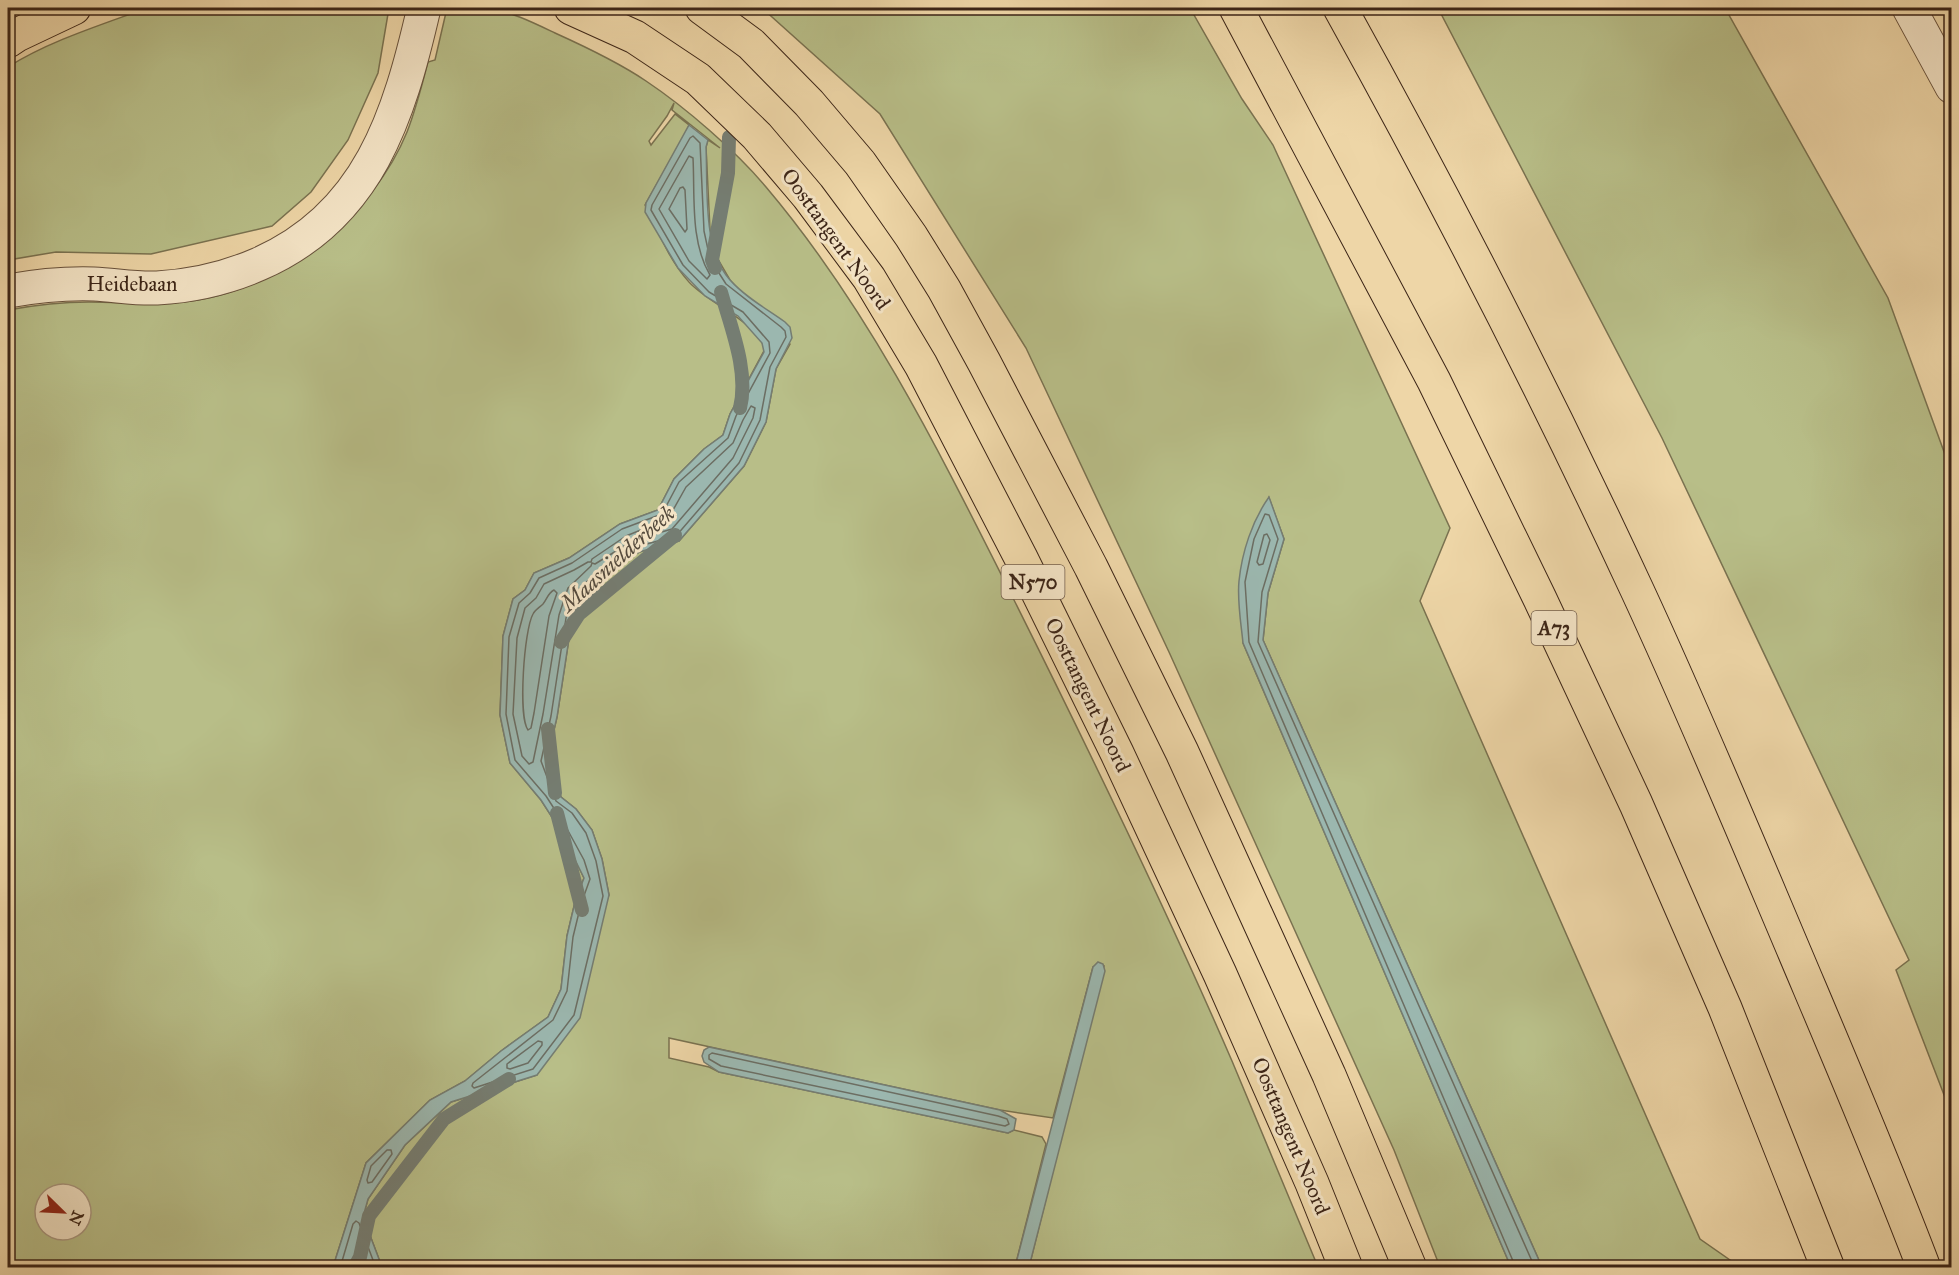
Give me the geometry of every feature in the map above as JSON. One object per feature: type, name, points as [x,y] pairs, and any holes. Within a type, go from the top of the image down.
[{"type":"main road","points":[[8,41],[17,34],[74,8]]},
{"type":"main road","name":"Oosttangent Noord","points":[[571,8],[634,37],[698,79],[758,136],[808,196],[869,278],[921,365],[1022,558],[1117,753],[1220,974],[1312,1183],[1346,1268]]},
{"type":"main road","name":"N570","points":[[702,8],[751,44],[809,103],[860,164],[911,236],[949,299],[1091,567],[1182,752],[1329,1075],[1410,1268]]},
{"type":"main road","name":"A73","points":[[1236,8],[1434,381],[1540,599],[1635,804],[1720,997],[1828,1268]]},
{"type":"main road","points":[[1340,8],[1407,129],[1527,363],[1638,591],[1701,730],[1890,1177],[1924,1268]]},
{"type":"street","name":"Heidebaan","points":[[8,291],[39,285],[91,284],[156,288],[197,284],[239,272],[284,253],[317,229],[347,200],[375,157],[400,98],[424,8]]},
{"type":"street","points":[[1909,8],[1952,87]]},
{"type":"green space","points":[[482,7],[530,21],[613,61],[693,116],[754,173],[804,234],[871,333],[931,438],[1041,655],[1180,944],[1232,1061],[1318,1267],[1029,1267],[1104,966],[1093,967],[1053,1118],[1000,1110],[669,1038],[669,1058],[709,1067],[719,1072],[1008,1133],[1014,1130],[1042,1137],[1046,1144],[1015,1267],[382,1267],[363,1217],[368,1199],[405,1145],[451,1102],[537,1075],[609,895],[602,859],[592,830],[576,809],[561,797],[547,760],[557,717],[572,619],[580,596],[600,577],[639,552],[679,541],[744,466],[766,422],[776,369],[790,344],[730,280],[716,256],[710,230],[706,147],[708,140],[720,148],[672,110],[674,103],[649,141],[651,145],[675,114],[689,125],[688,129],[645,205],[670,255],[689,282],[742,321],[759,338],[765,349],[730,414],[723,435],[704,449],[674,479],[658,510],[620,524],[569,558],[534,573],[525,590],[513,599],[503,636],[500,715],[510,763],[541,800],[561,831],[584,878],[575,902],[567,936],[561,989],[548,1017],[465,1081],[430,1100],[366,1163],[333,1267],[30,1268],[8,1261],[8,310],[68,303],[157,303],[198,300],[231,292],[263,279],[294,262],[350,217],[373,190],[392,162],[407,132],[428,62],[435,60],[447,8]]},
{"type":"green space","points":[[147,8],[389,8],[378,73],[348,140],[311,192],[272,226],[151,254],[56,252],[8,260],[8,67],[58,41]]},
{"type":"green space","points":[[762,8],[1190,8],[1242,99],[1273,145],[1450,528],[1420,601],[1700,1239],[1740,1267],[1542,1267],[1263,640],[1268,593],[1284,539],[1269,498],[1243,643],[1511,1267],[1440,1267],[1394,1150],[1169,652],[1026,348],[880,114]]},
{"type":"green space","points":[[1438,8],[1725,8],[1888,298],[1951,471],[1951,1113],[1896,970],[1909,960],[1662,438]]},
{"type":"water","points":[[689,125],[708,140],[706,147],[708,217],[715,252],[721,267],[742,292],[790,327],[792,338],[776,369],[766,422],[744,466],[679,541],[639,552],[600,577],[580,596],[572,619],[557,717],[547,760],[561,797],[576,809],[592,830],[602,859],[609,895],[580,1018],[537,1075],[451,1102],[405,1145],[368,1199],[363,1217],[382,1267],[333,1267],[366,1163],[430,1100],[465,1081],[548,1017],[561,989],[567,936],[575,902],[584,878],[561,831],[541,800],[510,763],[500,715],[503,636],[513,599],[525,590],[534,573],[569,558],[620,524],[658,510],[674,479],[704,449],[723,435],[730,414],[764,352],[762,343],[738,316],[705,296],[678,268],[645,212],[646,203]]},
{"type":"water","points":[[1269,497],[1284,539],[1268,593],[1263,640],[1542,1267],[1511,1267],[1243,643],[1238,596],[1240,570],[1253,526]]},
{"type":"water","points":[[1098,962],[1103,964],[1105,971],[1029,1267],[1015,1267],[1093,967]]},
{"type":"water","points":[[709,1047],[1000,1110],[1016,1119],[1014,1130],[1008,1133],[719,1072],[704,1062],[702,1056],[704,1050]]},
{"type":"waterway","name":"Maasnielderbeek","points":[[715,268],[712,260],[728,173],[729,137]]},
{"type":"waterway","name":"Maasnielderbeek","points":[[721,292],[741,365],[740,408]]},
{"type":"waterway","name":"Maasnielderbeek","points":[[561,642],[579,614],[675,535]]},
{"type":"waterway","name":"Maasnielderbeek","points":[[548,729],[555,793]]},
{"type":"waterway","name":"Maasnielderbeek","points":[[557,813],[582,910]]},
{"type":"waterway","name":"Maasnielderbeek","points":[[354,1268],[360,1257],[369,1216],[444,1119],[509,1079]]}]
